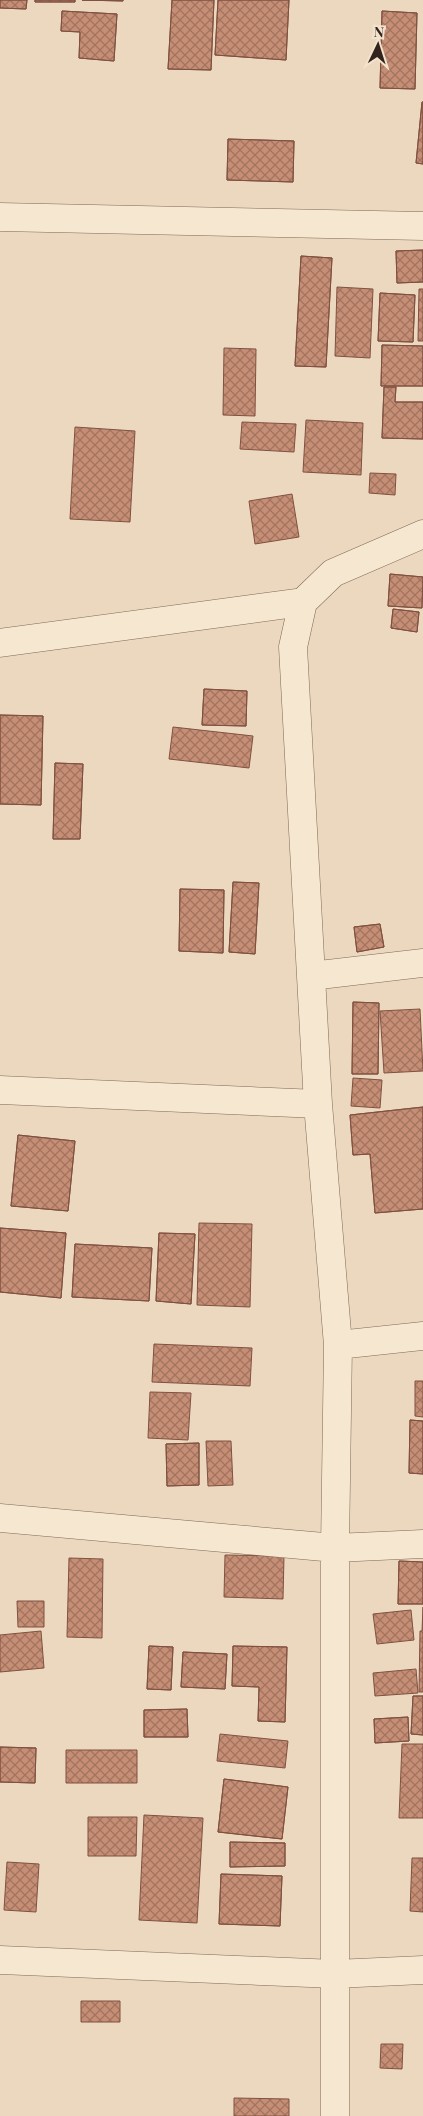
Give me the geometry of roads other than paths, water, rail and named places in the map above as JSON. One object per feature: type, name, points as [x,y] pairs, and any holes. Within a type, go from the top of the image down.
[{"type":"street","points":[[0,217],[423,226]]},
{"type":"street","points":[[336,2116],[335,1548],[338,1345],[318,1104],[293,647],[303,602],[333,573],[423,534]]},
{"type":"street","points":[[0,643],[303,602]]},
{"type":"street","points":[[311,976],[423,963]]},
{"type":"street","points":[[0,1090],[318,1104]]},
{"type":"street","points":[[338,1345],[423,1336]]},
{"type":"street","points":[[0,1518],[335,1548],[423,1544]]},
{"type":"street","points":[[0,1960],[335,1974],[423,1970]]}]
